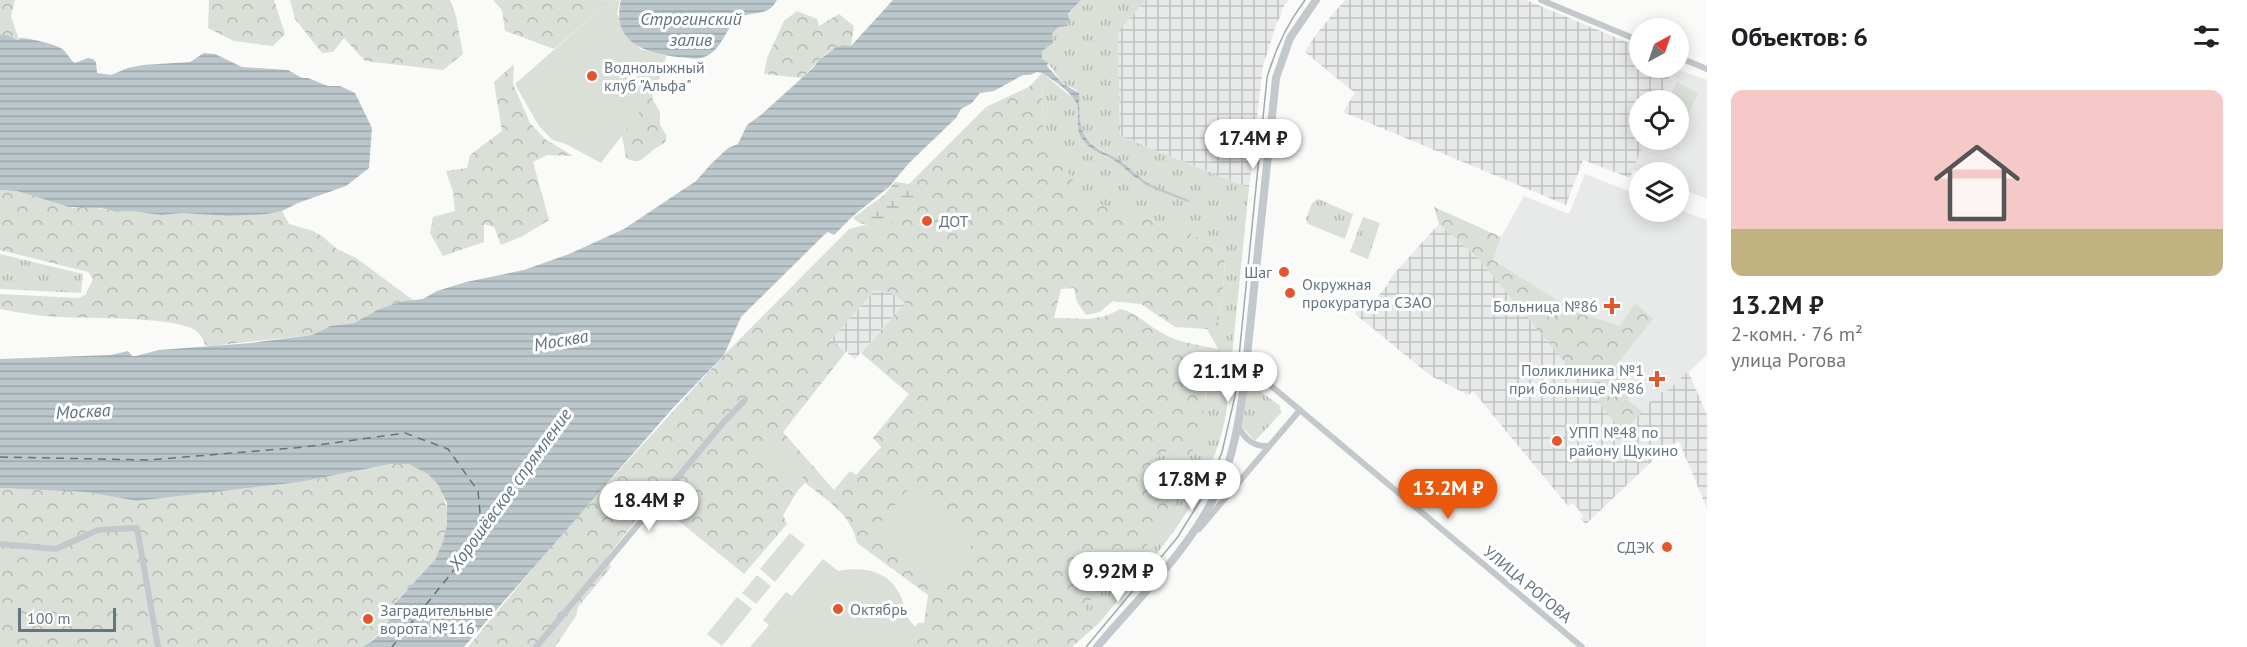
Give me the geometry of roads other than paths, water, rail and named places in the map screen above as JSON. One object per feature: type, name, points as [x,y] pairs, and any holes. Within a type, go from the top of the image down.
[{"type":"street","points":[[1186,544],[1219,487],[1238,426],[1276,78],[1290,38],[1316,0]]},
{"type":"street","points":[[1541,0],[1629,36]]},
{"type":"street","points":[[1689,62],[1707,69]]},
{"type":"street","name":"УЛИЦА РОГОВА","points":[[1246,360],[1263,379],[1299,410],[1582,647]]},
{"type":"street","points":[[1244,385],[1253,379],[1263,379]]},
{"type":"street","points":[[536,647],[723,423],[744,401]]},
{"type":"street","points":[[1097,647],[1299,410]]},
{"type":"street","points":[[1238,426],[1254,444],[1268,446]]},
{"type":"street","points":[[0,544],[56,549],[98,530],[137,528],[158,647]]},
{"type":"water","name":"Строгинский залив","points":[[621,0],[777,0],[768,10],[737,19],[712,53],[695,59],[653,52],[633,42],[625,35],[621,26],[619,14]]},
{"type":"water","points":[[893,0],[1081,0],[1068,14],[1067,26],[1058,27],[1052,34],[1053,43],[1042,51],[1042,59],[1048,63],[1047,66],[1063,84],[1079,93],[1081,126],[1088,140],[1094,146],[1118,159],[1150,184],[1140,181],[1109,157],[1095,151],[1083,140],[1079,132],[1078,109],[1073,98],[1042,73],[1023,75],[994,91],[980,93],[972,103],[961,109],[956,118],[909,163],[889,187],[853,216],[834,235],[828,232],[824,235],[741,317],[724,355],[672,409],[464,647],[361,647],[383,630],[391,617],[394,604],[435,560],[443,542],[447,525],[447,503],[438,485],[428,474],[409,464],[391,464],[300,482],[137,501],[86,492],[0,488],[0,359],[111,355],[128,351],[132,356],[136,356],[159,350],[251,343],[312,335],[330,326],[354,323],[379,309],[404,301],[423,299],[437,291],[466,282],[524,270],[569,254],[624,229],[696,181],[728,148],[738,144],[747,125],[813,68],[819,60],[835,48],[843,45],[851,46]]},
{"type":"water","points":[[0,35],[54,45],[64,51],[75,63],[88,58],[93,59],[96,62],[97,73],[111,75],[143,65],[190,62],[204,53],[215,54],[242,67],[288,70],[302,78],[328,86],[340,86],[355,93],[372,128],[369,168],[346,186],[282,211],[267,214],[228,216],[117,212],[101,208],[69,207],[17,191],[0,190]]},
{"type":"waterway","points":[[1146,184],[1188,201]]},
{"type":"tram line","points":[[1086,647],[1177,538],[1207,490],[1222,452],[1235,396],[1267,78],[1282,37],[1305,0]]},
{"type":"place","name":"Воднолыжный клуб \"Альфа\"","points":[[592,76]]},
{"type":"place","name":"ДОТ","points":[[927,221]]},
{"type":"place","name":"Шаг","points":[[1284,272]]},
{"type":"place","name":"Окружная прокуратура СЗАО","points":[[1290,293]]},
{"type":"place","name":"Больница №86","points":[[1612,306]]},
{"type":"place","name":"Поликлиника №1 при больнице №86","points":[[1657,379]]},
{"type":"place","name":"УПП №48 по району Щукино","points":[[1557,441]]},
{"type":"place","name":"СДЭК","points":[[1667,547]]},
{"type":"place","name":"Октябрь","points":[[838,609]]},
{"type":"place","name":"Заградительные ворота №116","points":[[368,619]]},
{"type":"water label","name":"Москва","points":[[561,340]]},
{"type":"water label","name":"Москва","points":[[83,411]]},
{"type":"water label","name":"Хорошёвское спрямление","points":[[510,489]]}]
